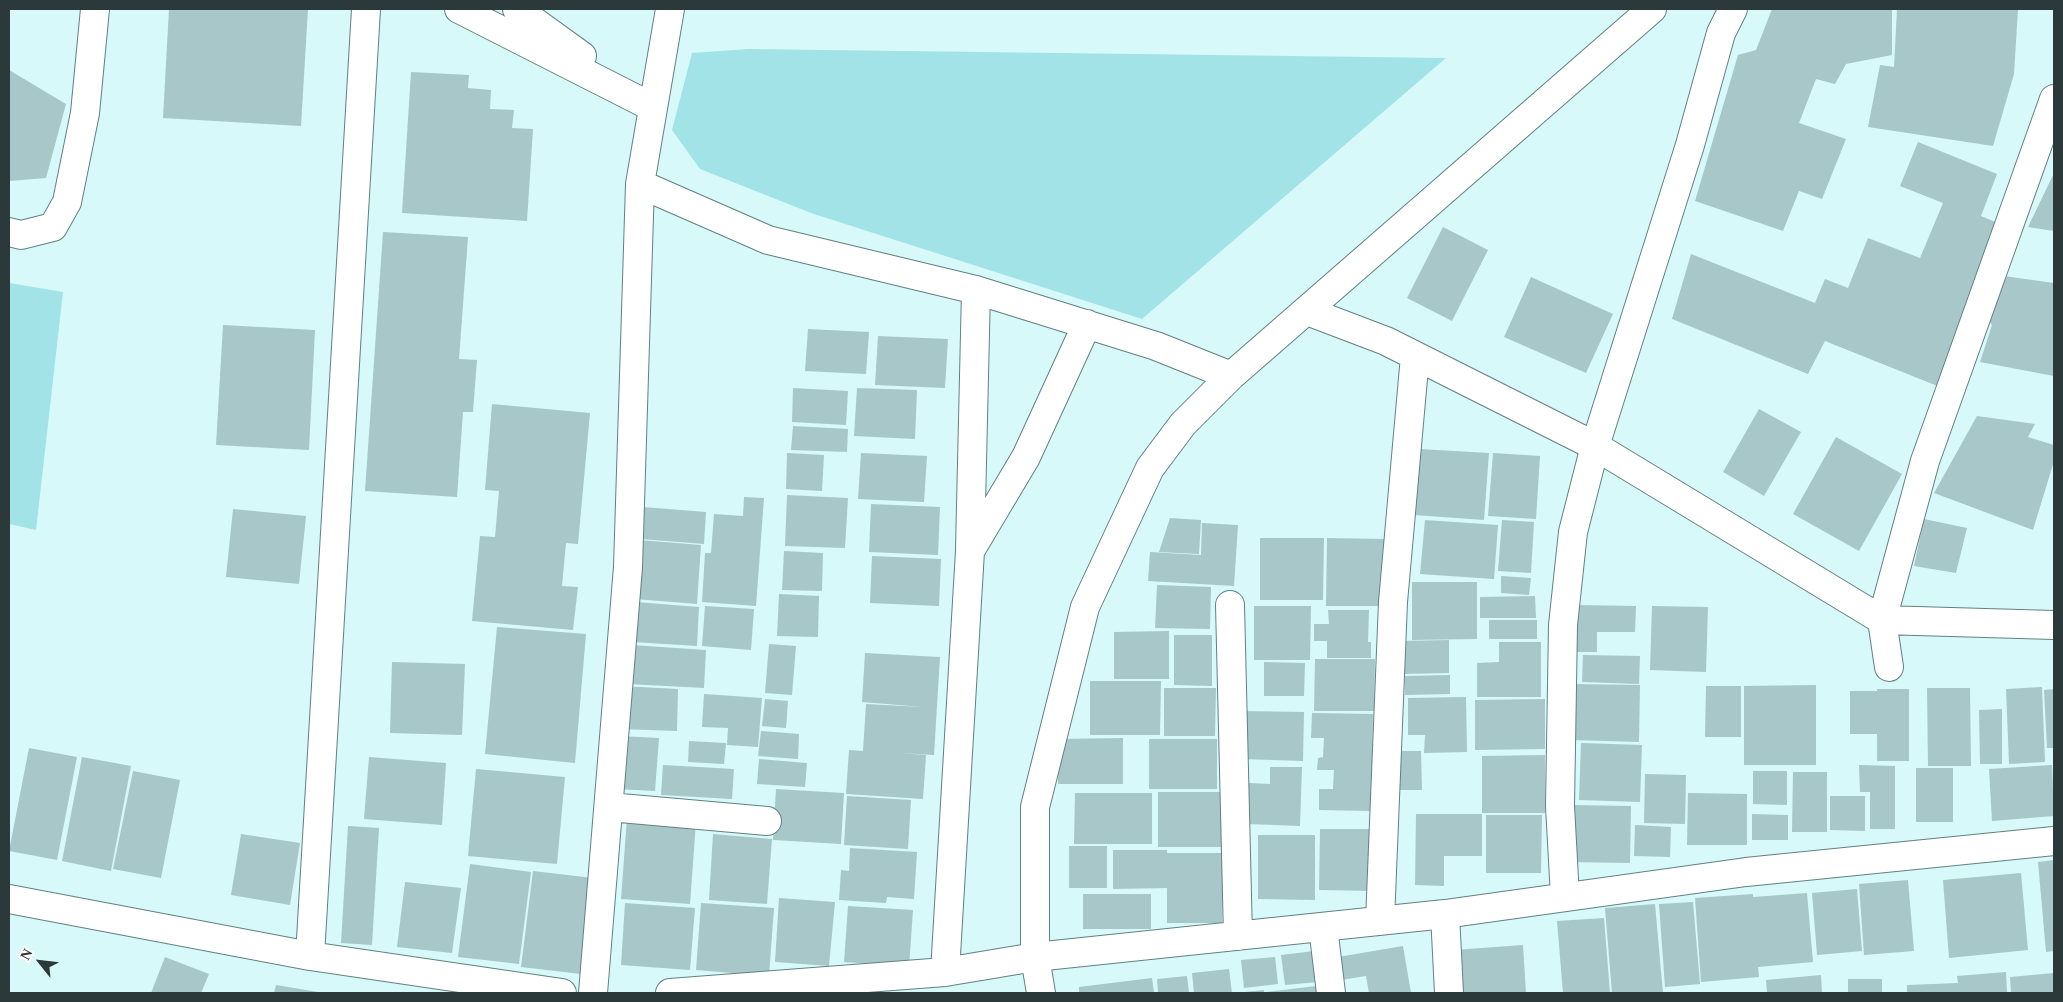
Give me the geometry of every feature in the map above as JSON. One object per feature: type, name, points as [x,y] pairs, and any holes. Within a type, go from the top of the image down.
[{"type":"street","points":[[9,232],[21,235],[53,227],[67,202],[85,113],[96,9]]},
{"type":"street","points":[[310,956],[366,9]]},
{"type":"street","points":[[458,9],[652,107]]},
{"type":"street","points":[[517,9],[652,107]]},
{"type":"street","points":[[593,993],[628,567],[640,184],[670,9]]},
{"type":"street","points":[[1041,993],[1035,957],[1035,807],[1085,607],[1150,468],[1183,424],[1231,376],[1652,9]]},
{"type":"street","points":[[1564,897],[1560,806],[1563,626],[1573,532],[1595,446],[1690,145],[1721,33],[1733,9]]},
{"type":"street","points":[[1889,667],[1882,620],[1926,461],[2054,99]]},
{"type":"street","points":[[640,184],[768,240],[976,290],[1156,346],[1231,376]]},
{"type":"street","points":[[945,972],[970,551],[976,290]]},
{"type":"street","points":[[1307,310],[1386,341],[1595,446],[1882,620],[2054,625]]},
{"type":"street","points":[[970,551],[1026,456],[1087,324]]},
{"type":"street","points":[[1380,921],[1393,602],[1415,356]]},
{"type":"street","points":[[1230,605],[1238,936]]},
{"type":"street","points":[[609,807],[767,821]]},
{"type":"street","points":[[670,993],[945,972],[1035,957],[1445,914],[1746,872],[2054,842]]},
{"type":"street","points":[[9,899],[310,956],[562,993]]},
{"type":"street","points":[[1445,914],[1450,993]]},
{"type":"street","points":[[1324,927],[1331,993]]},
{"type":"shaded area","points":[[748,49],[1446,58],[1142,319],[811,213],[700,169],[672,130],[692,53]]},
{"type":"shaded area","points":[[9,283],[63,292],[36,530],[9,524]]},
{"type":"building","points":[[169,9],[308,9],[301,126],[163,118]]},
{"type":"building","points":[[1772,9],[1892,9],[1892,55],[1846,64],[1835,84],[1816,79],[1799,123],[1846,139],[1822,199],[1799,191],[1783,231],[1695,201],[1738,55],[1756,50]]},
{"type":"building","points":[[1897,9],[2018,9],[2014,74],[1993,146],[1868,127],[1880,65],[1894,67]]},
{"type":"building","points":[[9,70],[66,104],[46,178],[9,181]]},
{"type":"building","points":[[411,72],[469,75],[468,88],[491,90],[490,109],[514,110],[512,128],[533,129],[527,221],[402,213]]},
{"type":"building","points":[[1918,142],[1997,174],[1981,216],[2005,226],[1940,387],[1825,341],[1808,374],[1672,319],[1691,254],[1815,303],[1825,279],[1848,288],[1868,238],[1920,258],[1943,203],[1900,186]]},
{"type":"building","points":[[2054,173],[2054,231],[2028,227]]},
{"type":"building","points":[[1443,227],[1488,250],[1452,321],[1407,298]]},
{"type":"building","points":[[383,232],[468,237],[459,359],[477,360],[473,412],[463,412],[457,497],[365,491]]},
{"type":"building","points":[[2004,276],[2054,283],[2054,376],[1980,362],[1992,325],[1985,316]]},
{"type":"building","points":[[1531,277],[1613,314],[1586,373],[1504,337]]},
{"type":"building","points":[[223,325],[315,330],[309,450],[216,445]]},
{"type":"building","points":[[808,329],[869,332],[866,374],[805,371]]},
{"type":"building","points":[[878,336],[948,339],[945,388],[875,385]]},
{"type":"building","points":[[793,388],[848,391],[846,425],[792,422]]},
{"type":"building","points":[[857,388],[917,390],[915,439],[854,436]]},
{"type":"building","points":[[492,404],[590,413],[578,544],[566,543],[562,586],[578,587],[573,630],[472,621],[480,536],[495,537],[499,491],[485,490]]},
{"type":"building","points":[[1759,409],[1801,432],[1764,496],[1723,472]]},
{"type":"building","points":[[1977,416],[2035,424],[2028,437],[2054,445],[2054,461],[2033,530],[1934,493]]},
{"type":"building","points":[[793,426],[848,429],[847,452],[791,450]]},
{"type":"building","points":[[1836,437],[1902,474],[1859,551],[1793,514]]},
{"type":"building","points":[[1419,449],[1489,453],[1484,520],[1414,515]]},
{"type":"building","points":[[787,453],[824,455],[822,491],[786,489]]},
{"type":"building","points":[[861,453],[927,456],[924,502],[858,499]]},
{"type":"building","points":[[1493,453],[1540,456],[1536,519],[1488,516]]},
{"type":"building","points":[[787,495],[848,498],[845,548],[785,546]]},
{"type":"building","points":[[744,497],[764,498],[756,606],[702,602],[705,553],[711,553],[714,514],[743,516]]},
{"type":"building","points":[[871,504],[940,507],[938,555],[869,552]]},
{"type":"building","points":[[643,507],[706,512],[704,544],[641,539]]},
{"type":"building","points":[[233,509],[306,516],[299,584],[226,577]]},
{"type":"building","points":[[1170,518],[1201,520],[1199,554],[1159,552]]},
{"type":"building","points":[[1924,519],[1967,528],[1956,573],[1914,566]]},
{"type":"building","points":[[1425,520],[1498,525],[1494,579],[1420,574]]},
{"type":"building","points":[[1502,520],[1534,522],[1531,573],[1498,571]]},
{"type":"building","points":[[1202,523],[1238,525],[1234,586],[1148,581],[1150,552],[1201,555]]},
{"type":"building","points":[[1260,538],[1324,538],[1323,600],[1260,600]]},
{"type":"building","points":[[1327,538],[1386,539],[1386,606],[1326,606]]},
{"type":"building","points":[[639,540],[701,545],[697,604],[635,599]]},
{"type":"building","points":[[784,551],[823,553],[822,591],[782,590]]},
{"type":"building","points":[[872,556],[941,559],[939,606],[870,603]]},
{"type":"building","points":[[1501,576],[1531,578],[1529,595],[1501,593]]},
{"type":"building","points":[[1412,582],[1477,582],[1477,639],[1412,640]]},
{"type":"building","points":[[1157,585],[1211,587],[1210,629],[1155,628]]},
{"type":"building","points":[[779,594],[819,596],[818,637],[777,636]]},
{"type":"building","points":[[1535,596],[1536,618],[1480,618],[1480,597]]},
{"type":"building","points":[[636,602],[699,607],[697,646],[633,642]]},
{"type":"building","points":[[1575,605],[1636,606],[1635,632],[1597,632],[1597,652],[1574,652]]},
{"type":"building","points":[[705,606],[754,609],[751,650],[702,646]]},
{"type":"building","points":[[1254,606],[1311,606],[1310,660],[1254,660]]},
{"type":"building","points":[[1652,606],[1708,607],[1706,672],[1650,670]]},
{"type":"building","points":[[1328,610],[1369,610],[1368,642],[1371,642],[1371,658],[1327,658],[1327,641],[1314,641],[1314,624],[1329,624]]},
{"type":"building","points":[[1489,620],[1537,620],[1537,639],[1489,639]]},
{"type":"building","points":[[497,627],[586,634],[575,763],[485,754]]},
{"type":"building","points":[[1169,631],[1169,679],[1114,679],[1114,632]]},
{"type":"building","points":[[1174,635],[1212,635],[1212,686],[1174,685]]},
{"type":"building","points":[[1449,640],[1449,673],[1400,674],[1399,641]]},
{"type":"building","points":[[1499,642],[1541,642],[1541,697],[1477,697],[1477,663],[1499,662]]},
{"type":"building","points":[[769,644],[796,646],[792,695],[765,693]]},
{"type":"building","points":[[631,645],[706,650],[704,688],[628,684]]},
{"type":"building","points":[[865,653],[940,657],[934,755],[900,753],[926,755],[923,799],[846,794],[849,750],[863,751],[866,704],[923,707],[862,702]]},
{"type":"building","points":[[1583,655],[1640,656],[1639,684],[1582,682]]},
{"type":"building","points":[[1315,659],[1375,659],[1374,711],[1314,711]]},
{"type":"building","points":[[392,662],[465,664],[462,735],[390,733]]},
{"type":"building","points":[[1264,662],[1305,663],[1304,696],[1264,696]]},
{"type":"building","points":[[1450,675],[1450,694],[1405,695],[1405,676]]},
{"type":"building","points":[[1090,681],[1161,681],[1160,735],[1090,735]]},
{"type":"building","points":[[1573,684],[1640,685],[1639,742],[1571,740]]},
{"type":"building","points":[[1816,685],[1816,765],[1744,765],[1744,686]]},
{"type":"building","points":[[621,686],[678,689],[677,731],[620,729]]},
{"type":"building","points":[[1706,686],[1741,686],[1741,737],[1705,737]]},
{"type":"building","points":[[2042,687],[2045,762],[2009,764],[2006,689]]},
{"type":"building","points":[[1164,688],[1216,688],[1215,736],[1164,736]]},
{"type":"building","points":[[1927,688],[1970,688],[1971,766],[1928,766]]},
{"type":"building","points":[[1877,689],[1909,689],[1909,761],[1877,761],[1877,734],[1850,734],[1850,691],[1877,691]]},
{"type":"building","points":[[2054,689],[2054,748],[2047,748],[2044,690]]},
{"type":"building","points":[[704,694],[762,698],[758,747],[727,745],[728,728],[702,727]]},
{"type":"building","points":[[1466,697],[1467,752],[1424,753],[1425,735],[1408,735],[1408,698]]},
{"type":"building","points":[[765,699],[788,701],[786,728],[762,726]]},
{"type":"building","points":[[1545,699],[1545,749],[1475,750],[1475,700]]},
{"type":"building","points":[[2002,709],[2002,764],[1980,764],[1979,710]]},
{"type":"building","points":[[1242,711],[1304,712],[1303,761],[1241,759]]},
{"type":"building","points":[[1312,713],[1373,714],[1371,811],[1319,810],[1319,789],[1333,789],[1334,770],[1317,770],[1318,758],[1323,757],[1324,738],[1311,738]]},
{"type":"building","points":[[761,731],[799,734],[798,759],[758,756]]},
{"type":"building","points":[[619,736],[659,738],[655,791],[616,789]]},
{"type":"building","points":[[1123,738],[1123,784],[1058,784],[1058,739]]},
{"type":"building","points":[[1149,739],[1217,739],[1217,789],[1149,789]]},
{"type":"building","points":[[689,741],[726,743],[724,764],[688,762]]},
{"type":"building","points":[[1581,743],[1642,745],[1640,802],[1579,800]]},
{"type":"building","points":[[29,748],[77,757],[57,860],[9,851]]},
{"type":"building","points":[[1391,751],[1421,751],[1422,790],[1392,790]]},
{"type":"building","points":[[1545,755],[1545,813],[1482,813],[1482,756]]},
{"type":"building","points":[[82,757],[131,766],[111,871],[62,861]]},
{"type":"building","points":[[369,757],[446,763],[442,825],[364,819]]},
{"type":"building","points":[[759,759],[807,763],[805,787],[757,784]]},
{"type":"building","points":[[663,765],[734,769],[732,799],[661,795]]},
{"type":"building","points":[[1859,765],[1895,766],[1895,829],[1870,829],[1870,792],[1860,792]]},
{"type":"building","points":[[2052,765],[2054,816],[1992,821],[1989,769]]},
{"type":"building","points":[[1270,767],[1302,767],[1300,826],[1248,824],[1249,783],[1270,784]]},
{"type":"building","points":[[1916,768],[1953,768],[1953,822],[1916,822]]},
{"type":"building","points":[[476,769],[565,777],[557,864],[468,856]]},
{"type":"building","points":[[133,771],[180,780],[161,878],[113,869]]},
{"type":"building","points":[[1753,771],[1787,771],[1787,805],[1753,804]]},
{"type":"building","points":[[1793,772],[1827,772],[1827,832],[1792,832]]},
{"type":"building","points":[[1645,774],[1686,775],[1685,824],[1644,823]]},
{"type":"building","points":[[776,789],[844,793],[841,844],[773,840]]},
{"type":"building","points":[[1158,792],[1221,792],[1221,847],[1158,847]]},
{"type":"building","points":[[1075,793],[1152,793],[1152,844],[1074,844]]},
{"type":"building","points":[[1688,793],[1747,794],[1747,845],[1687,845]]},
{"type":"building","points":[[847,796],[911,800],[908,849],[844,845]]},
{"type":"building","points":[[1830,796],[1865,796],[1865,831],[1830,830]]},
{"type":"building","points":[[1570,805],[1631,806],[1630,863],[1568,862]]},
{"type":"building","points":[[1416,814],[1482,814],[1482,856],[1444,856],[1444,886],[1415,885]]},
{"type":"building","points":[[1752,814],[1788,815],[1788,840],[1752,840]]},
{"type":"building","points":[[1486,815],[1542,815],[1541,873],[1486,873]]},
{"type":"building","points":[[627,818],[696,822],[690,904],[621,899]]},
{"type":"building","points":[[1635,825],[1671,827],[1670,857],[1634,856]]},
{"type":"building","points":[[348,826],[379,828],[372,945],[341,943]]},
{"type":"building","points":[[1320,829],[1376,829],[1375,891],[1319,890]]},
{"type":"building","points":[[241,834],[300,843],[290,905],[231,895]]},
{"type":"building","points":[[713,834],[772,839],[767,904],[709,900]]},
{"type":"building","points":[[1258,835],[1315,835],[1315,900],[1258,899]]},
{"type":"building","points":[[1069,846],[1107,846],[1107,888],[1069,888]]},
{"type":"building","points":[[850,848],[917,852],[914,899],[887,897],[886,903],[839,900],[841,870],[849,871]]},
{"type":"building","points":[[1113,850],[1167,850],[1167,853],[1223,853],[1222,923],[1167,923],[1167,888],[1113,889]]},
{"type":"building","points":[[2054,860],[2054,951],[2046,952],[2038,862]]},
{"type":"building","points":[[470,864],[531,872],[519,964],[458,957]]},
{"type":"building","points":[[533,871],[593,878],[581,974],[521,967]]},
{"type":"building","points":[[2021,873],[2028,950],[1949,958],[1943,880]]},
{"type":"building","points":[[1908,880],[1914,951],[1864,955],[1859,884]]},
{"type":"building","points":[[405,882],[461,888],[452,953],[397,947]]},
{"type":"building","points":[[1857,889],[1862,951],[1817,955],[1812,893]]},
{"type":"building","points":[[1807,893],[1813,962],[1758,967],[1759,977],[1701,982],[1695,898],[1753,894],[1753,897]]},
{"type":"building","points":[[1083,894],[1151,894],[1151,929],[1083,929]]},
{"type":"building","points":[[779,898],[835,902],[829,966],[775,962]]},
{"type":"building","points":[[1693,902],[1700,984],[1665,987],[1659,904]]},
{"type":"building","points":[[625,903],[695,908],[690,970],[621,965]]},
{"type":"building","points":[[701,903],[774,908],[769,976],[696,970]]},
{"type":"building","points":[[1655,904],[1663,993],[1612,993],[1605,908]]},
{"type":"building","points":[[848,906],[913,910],[909,967],[844,962]]},
{"type":"building","points":[[1604,918],[1610,993],[1563,993],[1557,921]]},
{"type":"building","points":[[1523,945],[1526,993],[1457,993],[1454,950]]},
{"type":"building","points":[[1403,946],[1411,993],[1369,993],[1366,976],[1341,980],[1338,957]]},
{"type":"building","points":[[1314,951],[1318,982],[1285,985],[1281,955]]},
{"type":"building","points":[[165,957],[209,974],[201,993],[151,993]]},
{"type":"building","points":[[1275,957],[1278,984],[1244,988],[1241,960]]},
{"type":"building","points":[[1229,969],[1232,993],[1194,993],[1192,973]]},
{"type":"building","points":[[2006,972],[2007,993],[1907,993],[1907,985],[1958,983],[1957,976]]},
{"type":"building","points":[[2054,973],[2054,993],[2011,993],[2010,977]]},
{"type":"building","points":[[1821,975],[1822,993],[1767,993],[1766,980]]},
{"type":"building","points":[[1187,976],[1189,993],[1158,993],[1157,979]]},
{"type":"building","points":[[1152,978],[1154,993],[1079,993],[1079,987]]},
{"type":"building","points":[[1848,979],[1882,979],[1882,993],[1848,993]]},
{"type":"building","points":[[276,985],[318,992],[318,993],[274,993]]},
{"type":"building","points":[[1316,986],[1317,993],[1266,993],[1266,992]]},
{"type":"building","points":[[1264,990],[1264,993],[1244,993],[1244,992]]}]
